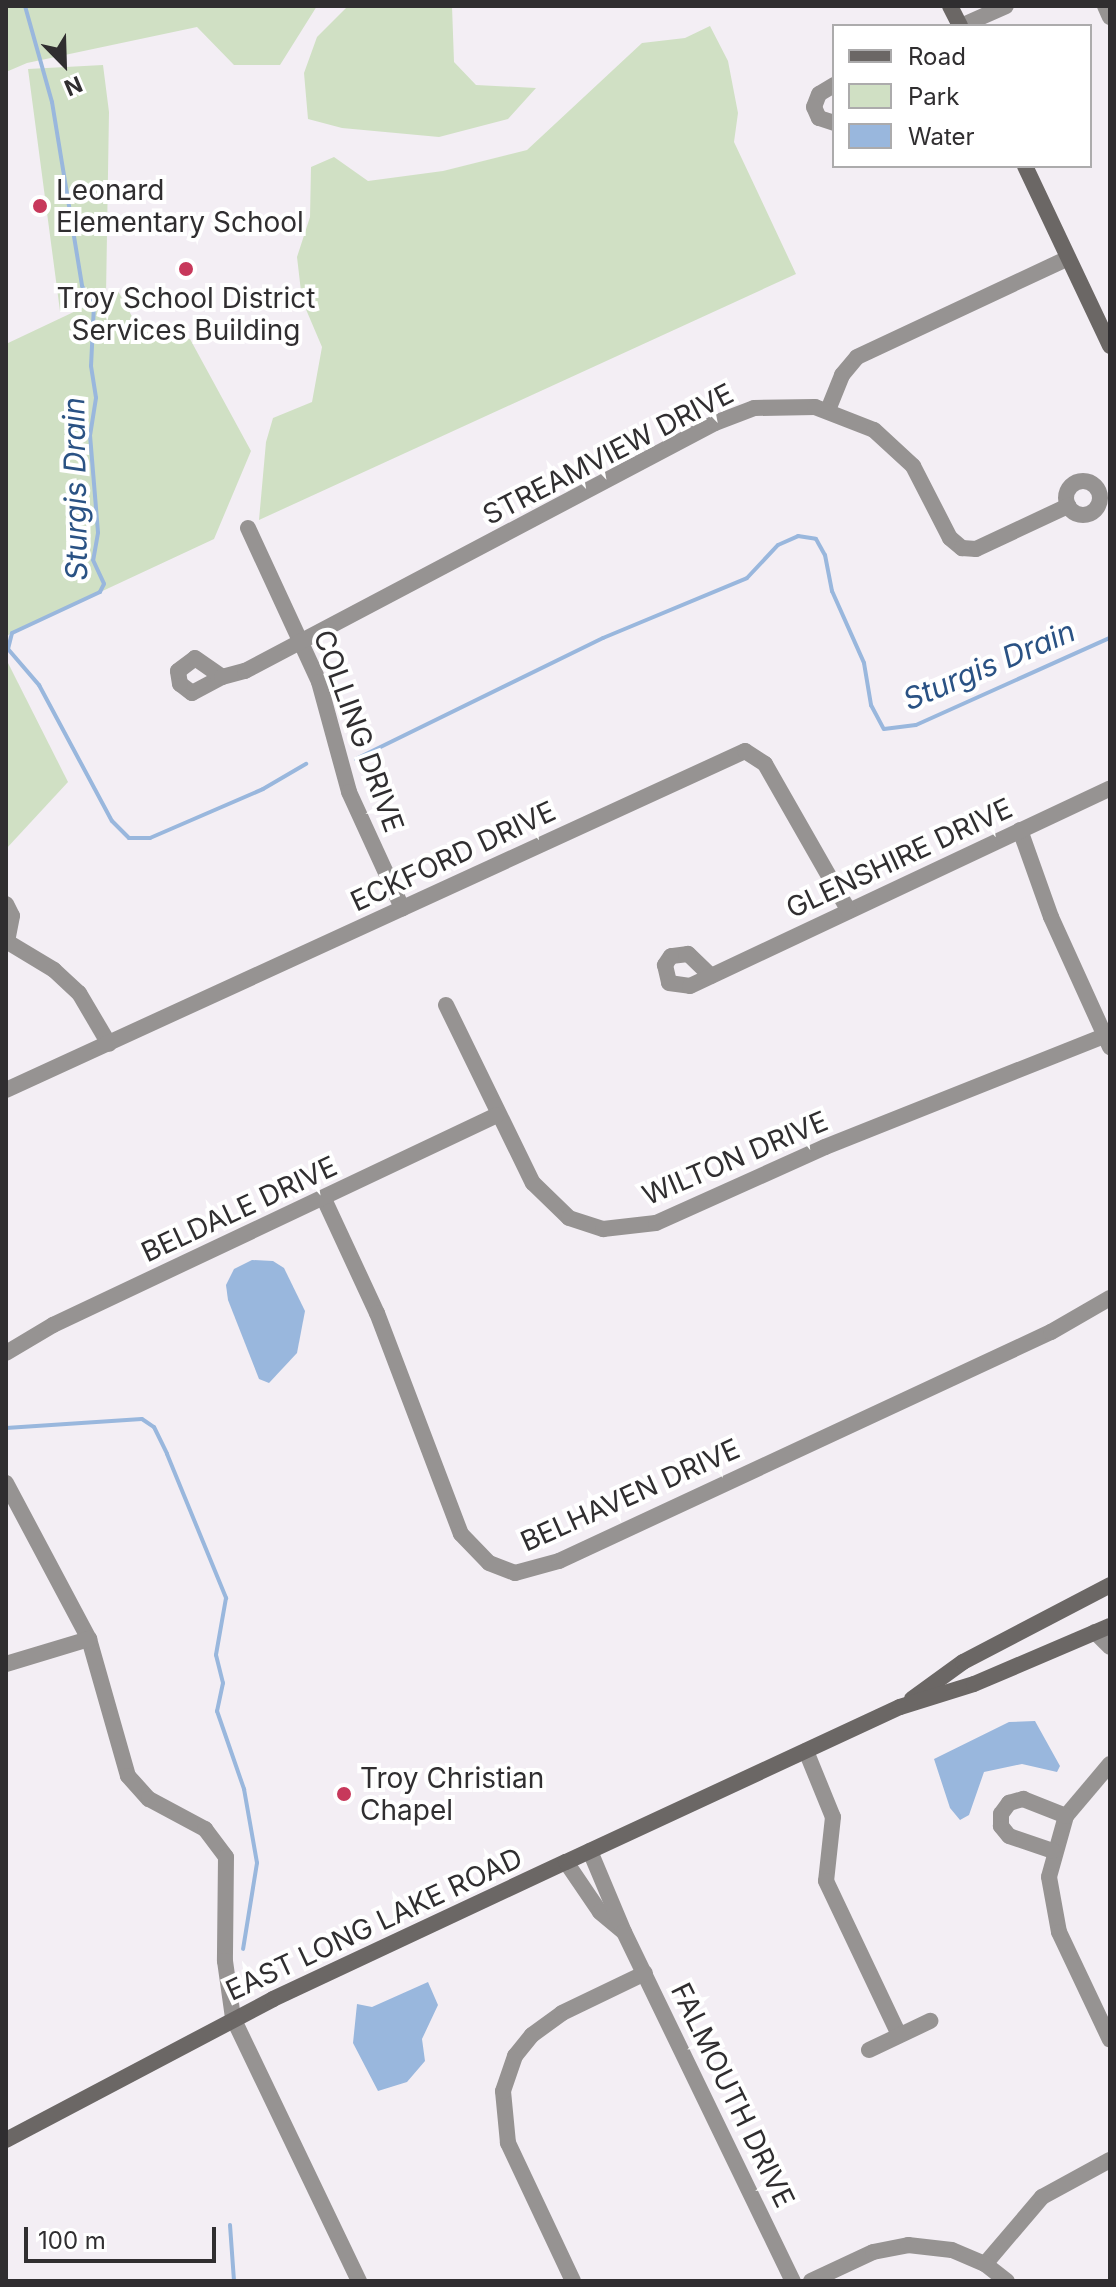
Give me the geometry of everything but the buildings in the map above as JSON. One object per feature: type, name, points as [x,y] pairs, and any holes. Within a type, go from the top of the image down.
[{"type":"main road","points":[[950,6],[959,24]]},
{"type":"main road","points":[[1026,168],[1110,346]]},
{"type":"main road","name":"EAST LONG LAKE ROAD","points":[[900,1707],[963,1662],[1110,1585]]},
{"type":"main road","points":[[1044,1654],[1036,1647],[1037,1635],[1110,1597]]},
{"type":"main road","name":"EAST LONG LAKE ROAD","points":[[6,2140],[233,2018],[566,1862],[900,1707],[974,1684],[1103,1629]]},
{"type":"street","points":[[965,24],[1006,6]]},
{"type":"street","points":[[1105,6],[1110,17]]},
{"type":"street","points":[[832,86],[819,94],[814,107],[819,118],[832,122]]},
{"type":"street","points":[[828,410],[838,381],[857,357],[1068,258]]},
{"type":"street","name":"STREAMVIEW DRIVE","points":[[222,677],[301,643],[729,417],[776,406],[828,410],[863,424],[901,452],[923,482],[950,538],[962,548],[987,545],[1068,506]]},
{"type":"street","name":"COLLING DRIVE","points":[[248,528],[326,702],[349,792],[402,908]]},
{"type":"street","name":"ECKFORD DRIVE","points":[[6,1090],[745,751],[765,764],[849,911]]},
{"type":"street","name":"GLENSHIRE DRIVE","points":[[711,976],[1110,788]]},
{"type":"street","points":[[1020,830],[1051,917],[1107,1042]]},
{"type":"street","points":[[6,904],[12,916],[6,941],[54,970],[79,993],[109,1044]]},
{"type":"street","name":"WILTON DRIVE","points":[[446,1005],[496,1116],[533,1183],[558,1210],[603,1229],[639,1228],[1107,1042]]},
{"type":"street","name":"BELDALE DRIVE","points":[[6,1353],[53,1325],[496,1116]]},
{"type":"street","name":"BELHAVEN DRIVE","points":[[324,1199],[377,1313],[461,1534],[489,1563],[515,1573],[559,1561],[1051,1332],[1110,1298]]},
{"type":"street","points":[[6,1483],[89,1639],[128,1776],[149,1799],[212,1835],[226,1857],[225,1961],[233,2018],[359,2281]]},
{"type":"street","points":[[1103,1629],[1110,1647]]},
{"type":"street","points":[[6,1664],[89,1639]]},
{"type":"street","points":[[806,1751],[833,1817],[825,1871],[829,1890],[899,2035]]},
{"type":"street","points":[[1110,1764],[1066,1816],[1053,1851],[1049,1877],[1054,1918],[1110,2040]]},
{"type":"street","points":[[1053,1851],[1009,1836],[1001,1826],[1001,1814],[1009,1803],[1023,1799],[1066,1816]]},
{"type":"street","name":"FALMOUTH DRIVE","points":[[590,1851],[624,1932],[793,2281]]},
{"type":"street","name":"FALMOUTH DRIVE","points":[[566,1862],[600,1912],[624,1932]]},
{"type":"street","points":[[573,2281],[508,2143],[503,2091],[515,2056],[532,2035],[562,2013],[645,1973]]},
{"type":"street","points":[[869,2050],[930,2021]]},
{"type":"street","points":[[985,2264],[1042,2197],[1110,2160]]},
{"type":"street","points":[[811,2281],[873,2252],[908,2245],[952,2250],[985,2264],[1007,2281]]},
{"type":"green space","points":[[6,6],[317,6],[280,65],[234,65],[197,27],[27,63],[6,72]]},
{"type":"green space","points":[[348,6],[452,6],[454,62],[476,85],[536,88],[508,119],[439,137],[342,128],[308,119],[304,73],[317,37]]},
{"type":"green space","points":[[710,26],[728,61],[738,113],[734,142],[796,274],[259,520],[266,442],[273,418],[312,402],[322,347],[302,300],[297,257],[310,217],[311,167],[334,157],[368,181],[443,171],[527,150],[642,43],[685,38]]},
{"type":"green space","points":[[103,65],[109,112],[106,296],[118,291],[140,331],[190,339],[251,451],[214,539],[6,636],[6,344],[99,300],[60,311],[28,69]]},
{"type":"green space","points":[[6,659],[68,782],[6,849]]},
{"type":"water","points":[[252,1260],[273,1261],[284,1268],[305,1311],[297,1353],[269,1383],[259,1379],[228,1300],[226,1285],[234,1269]]},
{"type":"water","points":[[1035,1721],[1060,1766],[1057,1772],[1022,1764],[984,1772],[969,1815],[960,1820],[950,1808],[934,1759],[1009,1722]]},
{"type":"water","points":[[428,1982],[438,2005],[422,2039],[425,2061],[407,2082],[378,2091],[353,2043],[357,2004],[372,2007]]},
{"type":"waterway","name":"Sturgis Drain","points":[[25,6],[52,102],[82,286],[94,305],[91,366],[96,398],[90,435],[98,533],[93,560],[104,584],[100,592],[12,633],[8,649],[39,685],[112,821],[129,838],[150,838],[263,789],[306,764]]},
{"type":"waterway","name":"Sturgis Drain","points":[[356,759],[603,638],[747,578],[778,545],[798,536],[816,539],[825,555],[832,591],[864,663],[871,705],[884,729],[916,725],[1110,638]]},
{"type":"waterway","points":[[6,1428],[142,1419],[154,1427],[167,1454],[226,1598],[216,1655],[223,1683],[217,1711],[244,1789],[257,1863],[243,1949]]},
{"type":"waterway","points":[[230,2225],[234,2281]]},
{"type":"place","name":"Leonard Elementary School","points":[[40,206]]},
{"type":"place","name":"Troy School District Services Building","points":[[186,269]]},
{"type":"place","name":"Troy Christian Chapel","points":[[344,1794]]}]
